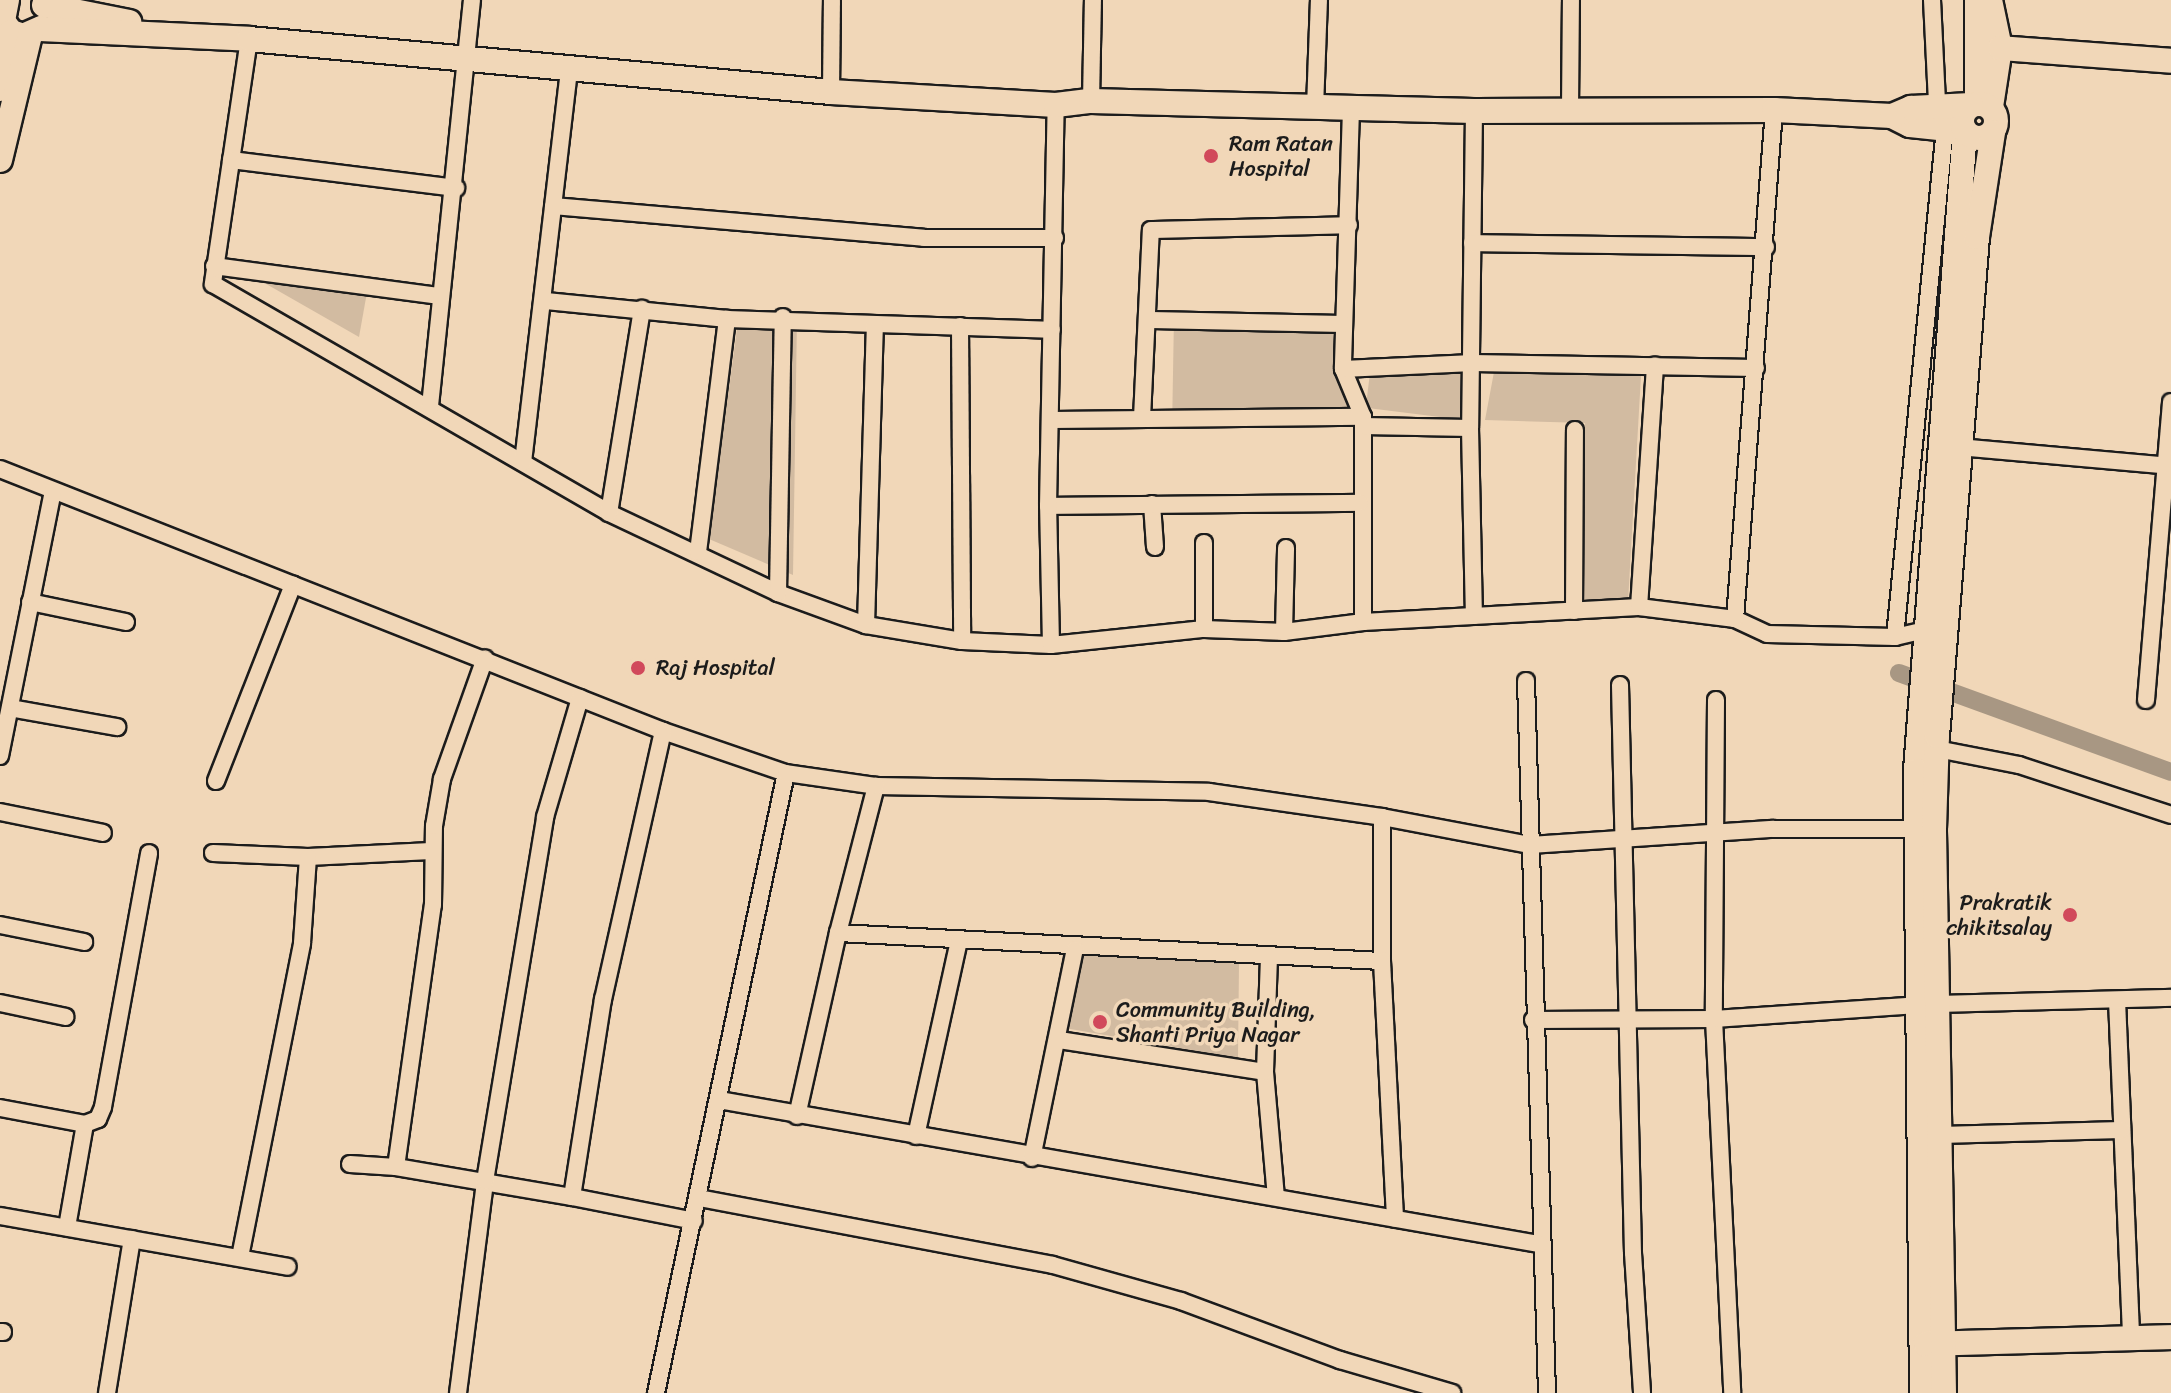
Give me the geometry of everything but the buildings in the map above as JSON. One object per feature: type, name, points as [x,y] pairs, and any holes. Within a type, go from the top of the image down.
[{"type":"main road","points":[[1977,0],[1979,105]]},
{"type":"main road","points":[[1944,1393],[1932,1344],[1927,1004],[1938,321],[1955,130],[1963,114],[1979,105],[2000,48],[1990,0]]},
{"type":"main road","points":[[18,14],[464,61],[831,92],[1056,105],[1091,101],[1474,111],[1774,110],[1892,116],[1937,104],[1979,105],[1997,118],[1977,237],[1958,447],[1932,639]]},
{"type":"main road","points":[[0,89],[18,14]]},
{"type":"main road","points":[[0,160],[18,14]]},
{"type":"main road","points":[[2000,48],[2171,61]]},
{"type":"main road","points":[[1892,116],[1910,125],[1955,130],[1979,138],[1993,132]]},
{"type":"main road","points":[[1922,1393],[1932,1344],[1939,1135],[1916,829],[1931,742]]},
{"type":"main road","points":[[1932,1344],[2171,1337]]},
{"type":"street","points":[[430,406],[440,296],[456,188],[464,61],[472,0]]},
{"type":"street","points":[[831,92],[832,0]]},
{"type":"street","points":[[1091,101],[1093,0]]},
{"type":"street","points":[[1315,108],[1319,0]]},
{"type":"street","points":[[1570,109],[1571,0]]},
{"type":"street","points":[[1932,0],[1937,104]]},
{"type":"street","points":[[244,39],[213,284],[430,406],[609,513],[698,552],[778,593],[866,625],[962,641],[1051,645],[1204,629],[1284,632],[1363,622],[1639,607],[1735,619],[1767,634],[1932,639]]},
{"type":"street","points":[[523,462],[546,301],[553,206],[569,70]]},
{"type":"street","points":[[1051,645],[1048,506],[1056,105]]},
{"type":"street","points":[[1351,109],[1343,369],[1363,422],[1360,503],[1363,622]]},
{"type":"street","points":[[1735,619],[1766,247],[1774,110]]},
{"type":"street","points":[[1474,111],[1470,428],[1474,616]]},
{"type":"street","points":[[231,160],[456,188]]},
{"type":"street","points":[[553,206],[924,238],[1055,238]]},
{"type":"street","points":[[1142,418],[1151,320],[1151,230],[1349,225]]},
{"type":"street","points":[[1472,243],[1766,247]]},
{"type":"street","points":[[214,266],[440,296]]},
{"type":"street","points":[[546,301],[727,319],[783,317],[875,324],[1052,330]]},
{"type":"street","points":[[609,513],[642,309]]},
{"type":"street","points":[[778,593],[783,317]]},
{"type":"street","points":[[698,552],[727,319]]},
{"type":"street","points":[[1151,320],[1343,324]]},
{"type":"street","points":[[1895,637],[1938,321]]},
{"type":"street","points":[[866,625],[875,324]]},
{"type":"street","points":[[960,326],[962,641]]},
{"type":"street","points":[[1343,369],[1473,363],[1756,368]]},
{"type":"street","points":[[1639,607],[1655,366]]},
{"type":"street","points":[[2146,700],[2171,402]]},
{"type":"street","points":[[1052,420],[1142,418],[1363,422],[1470,428]]},
{"type":"street","points":[[1574,611],[1575,430]]},
{"type":"street","points":[[1958,447],[2168,466]]},
{"type":"street","points":[[0,469],[485,658],[663,731],[786,773],[876,786],[1209,792],[1382,817],[1530,845],[1624,842],[1712,832],[1916,829]]},
{"type":"street","points":[[0,756],[53,491]]},
{"type":"street","points":[[1048,506],[1360,503]]},
{"type":"street","points":[[1152,504],[1155,547]]},
{"type":"street","points":[[1204,543],[1204,629]]},
{"type":"street","points":[[1284,632],[1286,548]]},
{"type":"street","points":[[216,781],[293,585]]},
{"type":"street","points":[[30,602],[126,622]]},
{"type":"street","points":[[396,1167],[433,905],[431,851],[442,779],[485,658]]},
{"type":"street","points":[[1526,681],[1539,1244],[1547,1393]]},
{"type":"street","points":[[1620,685],[1627,1021],[1642,1393]]},
{"type":"street","points":[[458,1393],[485,1181],[545,817],[580,698]]},
{"type":"street","points":[[1716,700],[1712,832],[1714,1019],[1732,1393]]},
{"type":"street","points":[[10,708],[117,727]]},
{"type":"street","points":[[572,1197],[603,999],[663,731]]},
{"type":"street","points":[[1931,742],[2019,765],[2171,815]]},
{"type":"street","points":[[656,1393],[786,773]]},
{"type":"street","points":[[797,1116],[838,933],[876,786]]},
{"type":"street","points":[[0,812],[103,833]]},
{"type":"street","points":[[1382,817],[1382,961],[1395,1219]]},
{"type":"street","points":[[213,853],[308,857],[431,851]]},
{"type":"street","points":[[0,1108],[85,1124],[98,1119],[103,1107],[149,853]]},
{"type":"street","points":[[240,1257],[302,943],[308,857]]},
{"type":"street","points":[[0,925],[84,942]]},
{"type":"street","points":[[838,933],[1075,949],[1382,961]]},
{"type":"street","points":[[916,1136],[959,941]]},
{"type":"street","points":[[1032,1158],[1059,1040],[1075,949]]},
{"type":"street","points":[[1269,957],[1265,1072],[1276,1197]]},
{"type":"street","points":[[1533,1020],[1714,1019],[1927,1004],[2171,998]]},
{"type":"street","points":[[2117,1000],[2131,1338]]},
{"type":"street","points":[[0,1003],[66,1017]]},
{"type":"street","points":[[1059,1040],[1265,1072]]},
{"type":"street","points":[[719,1100],[1032,1158],[1539,1244]]},
{"type":"street","points":[[67,1227],[85,1124]]},
{"type":"street","points":[[1939,1135],[2122,1130]]},
{"type":"street","points":[[350,1164],[396,1167],[485,1181],[694,1221]]},
{"type":"street","points":[[699,1198],[1053,1265],[1181,1301],[1340,1360],[1452,1393]]},
{"type":"street","points":[[0,1216],[288,1267]]},
{"type":"street","points":[[107,1393],[132,1239]]},
{"type":"shaded area","points":[[247,273],[369,281],[359,337]]},
{"type":"shaded area","points":[[739,314],[797,318],[793,575],[709,539]]},
{"type":"shaded area","points":[[1174,316],[1350,319],[1348,412],[1172,409]]},
{"type":"shaded area","points":[[1372,358],[1476,371],[1470,421],[1366,408]]},
{"type":"shaded area","points":[[1494,372],[1641,376],[1628,602],[1583,602],[1585,423],[1485,420]]},
{"type":"shaded area","points":[[1064,946],[1239,964],[1238,1058],[1053,1026]]},
{"type":"waterway","points":[[1899,673],[2171,772]]},
{"type":"place","name":"Ram Ratan Hospital","points":[[1211,156]]},
{"type":"place","name":"Raj Hospital","points":[[638,668]]},
{"type":"place","name":"Prakratik chikitsalay","points":[[2070,915]]},
{"type":"place","name":"Community Building, Shanti Priya Nagar","points":[[1100,1022]]}]
